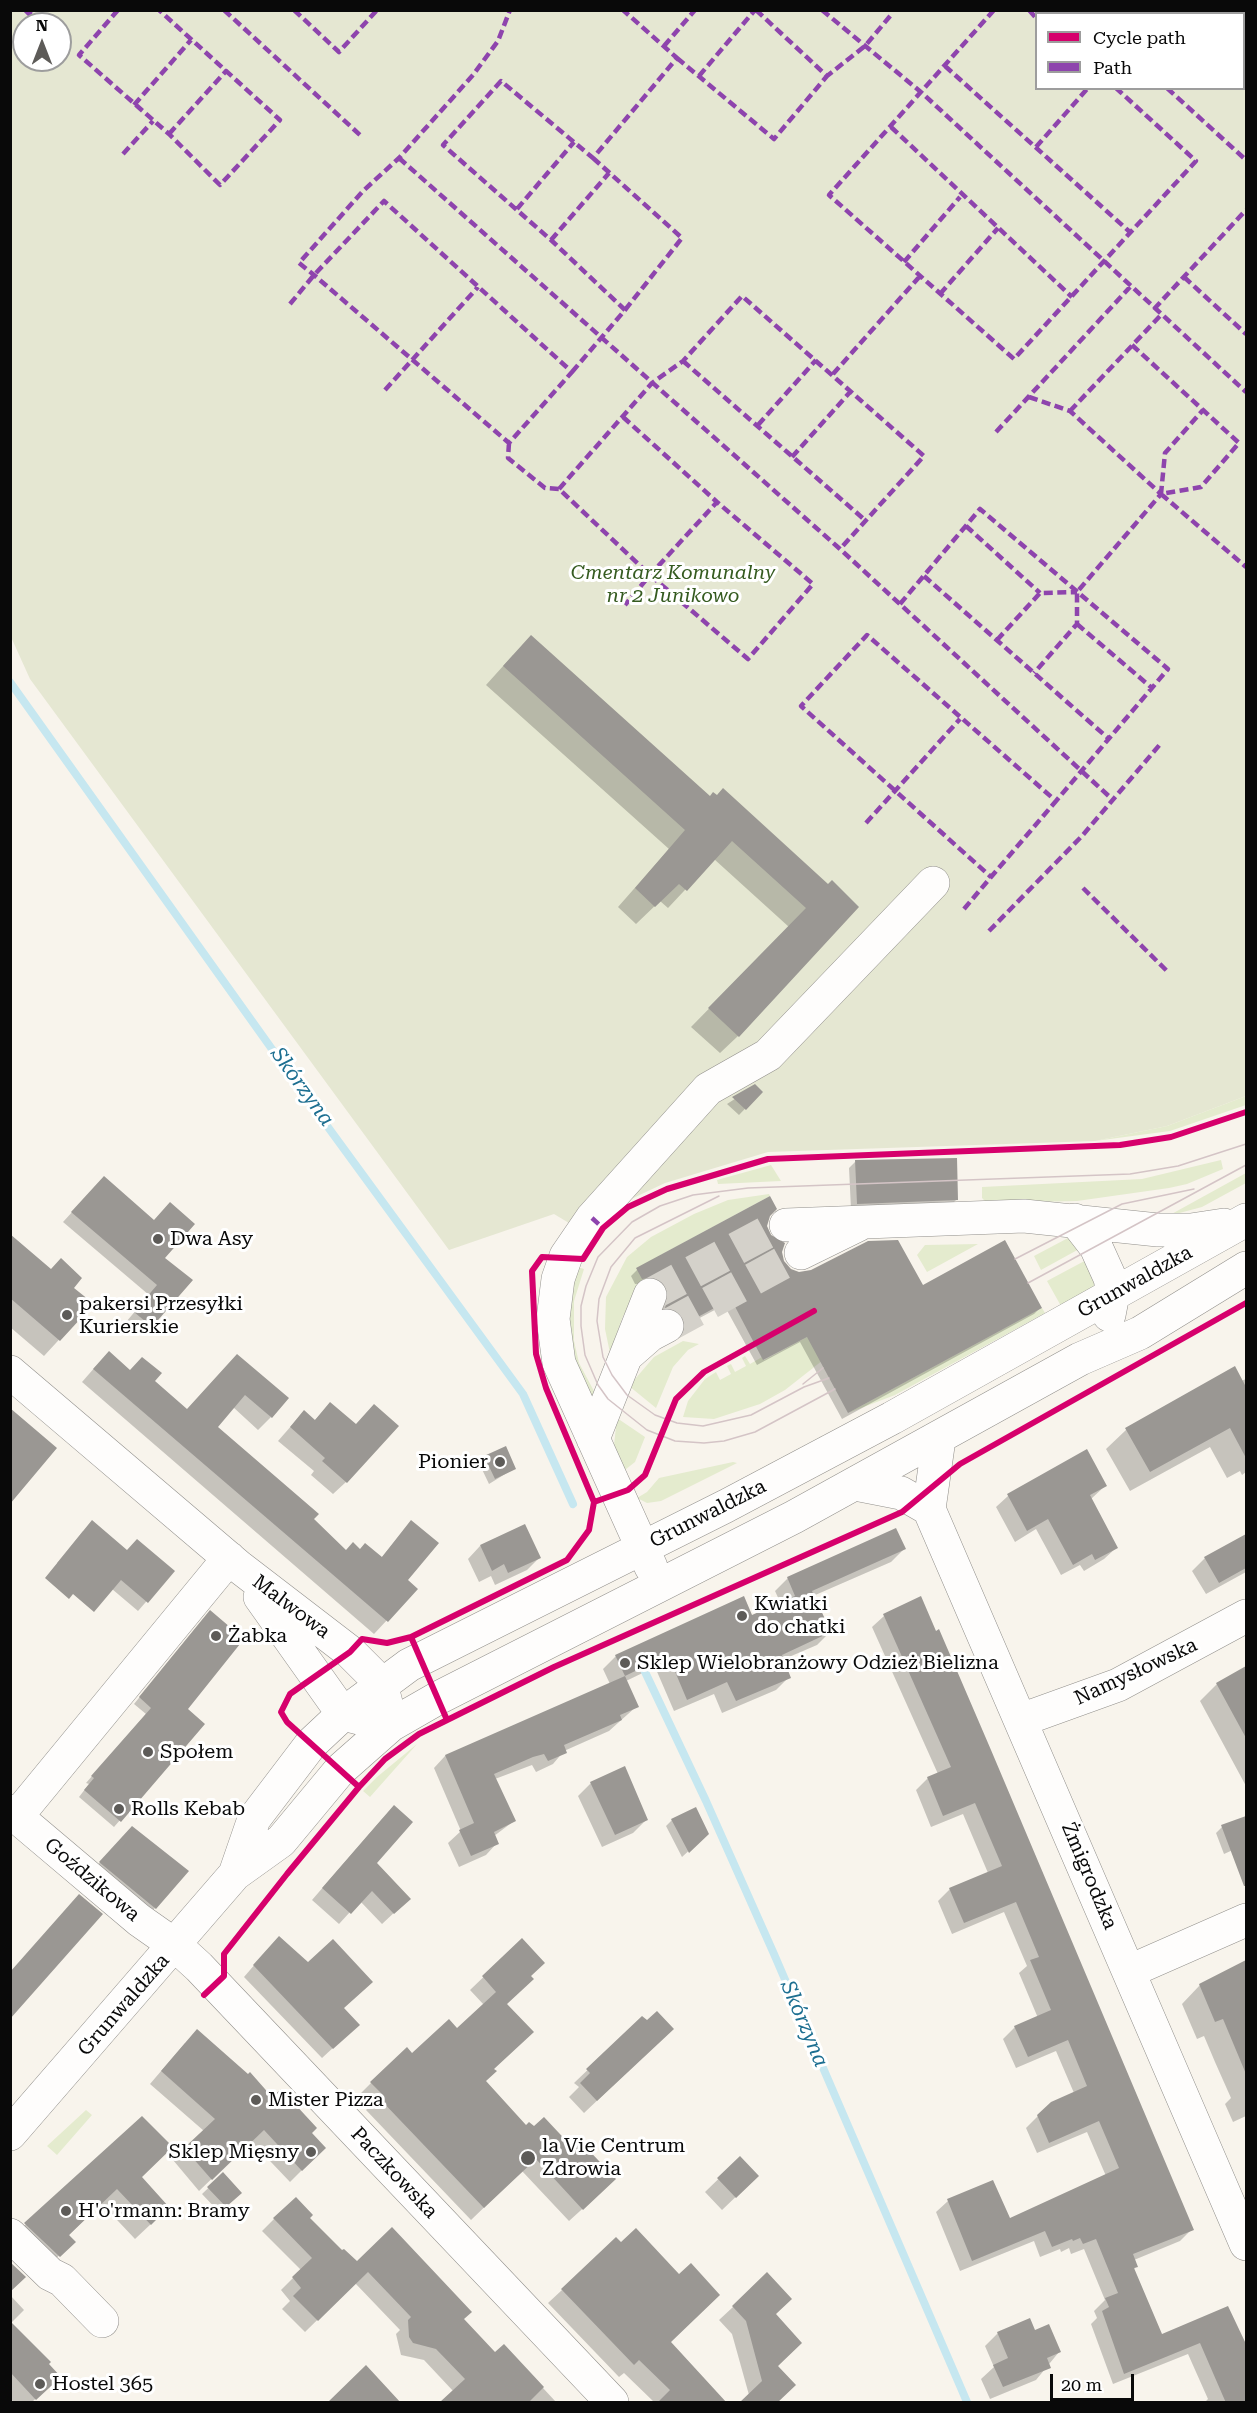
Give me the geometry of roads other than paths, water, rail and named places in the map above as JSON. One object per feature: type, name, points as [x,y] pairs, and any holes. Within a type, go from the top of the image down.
[{"type":"street","points":[[659,1586],[559,1363],[553,1319],[558,1279],[566,1256],[592,1218],[708,1089],[768,1055],[933,883]]},
{"type":"street","points":[[794,1239],[865,1222],[1024,1216],[1178,1231],[1246,1220]]},
{"type":"street","points":[[1075,1220],[1096,1247],[1110,1278],[1113,1294],[1102,1333],[1080,1359]]},
{"type":"street","name":"Grunwaldzka","points":[[235,1874],[254,1819],[311,1744],[381,1683],[421,1658],[726,1506],[891,1418],[1246,1220]]},
{"type":"street","name":"Grunwaldzka","points":[[10,2134],[176,1946],[235,1874],[281,1841],[340,1770],[391,1725],[438,1698],[855,1484],[1080,1359],[1140,1334],[1246,1268]]},
{"type":"street","points":[[592,1439],[650,1295]]},
{"type":"street","points":[[626,1356],[650,1335],[667,1326]]},
{"type":"street","name":"Malwowa","points":[[10,1372],[233,1562],[350,1652],[381,1683]]},
{"type":"street","points":[[855,1484],[901,1493],[929,1509],[939,1439]]},
{"type":"street","name":"Żmigrodzka","points":[[929,1509],[1246,2244]]},
{"type":"street","points":[[14,1814],[233,1562]]},
{"type":"street","name":"Malwowa","points":[[233,1562],[343,1714]]},
{"type":"street","name":"Namysłowska","points":[[1021,1720],[1118,1685],[1246,1616]]},
{"type":"street","points":[[343,1714],[391,1725],[381,1683]]},
{"type":"street","name":"Goździkowa","points":[[14,1814],[144,1924],[176,1946]]},
{"type":"street","points":[[1130,1971],[1246,1920]]},
{"type":"street","name":"Paczkowska","points":[[176,1946],[612,2403]]},
{"type":"street","points":[[10,2235],[50,2274],[62,2280],[102,2321]]},
{"type":"waterway","name":"Skórzyna","points":[[10,682],[314,1108],[523,1394],[573,1504]]},
{"type":"waterway","name":"Skórzyna","points":[[638,1657],[706,1801],[774,1954],[967,2402]]},
{"type":"tunnel","points":[[650,1295],[769,1231],[786,1225]]},
{"type":"tunnel","points":[[667,1326],[801,1253]]},
{"type":"tram line","points":[[835,1389],[755,1432],[724,1441],[704,1443],[675,1441],[647,1430],[608,1399],[598,1385],[585,1355],[581,1306],[586,1286],[598,1257],[632,1222],[660,1206],[693,1195],[748,1188],[1130,1174],[1178,1166],[1246,1144]]},
{"type":"tram line","points":[[1028,1283],[1246,1165]]},
{"type":"tram line","points":[[1015,1259],[1122,1204],[1194,1189]]},
{"type":"tram line","points":[[719,1196],[635,1238],[611,1267],[599,1299],[597,1321],[603,1357],[612,1375],[627,1395],[655,1415],[677,1423],[703,1426],[751,1415],[804,1387],[829,1378]]},
{"type":"tram line","points":[[803,1384],[823,1368]]},
{"type":"place","name":"Dwa Asy","points":[[158,1239]]},
{"type":"place","name":"pakersi Przesyłki Kurierskie","points":[[67,1315]]},
{"type":"place","name":"Pionier","points":[[500,1462]]},
{"type":"place","name":"Kwiatki do chatki","points":[[742,1616]]},
{"type":"place","name":"Żabka","points":[[216,1636]]},
{"type":"place","name":"Sklep Wielobranżowy Odzież Bielizna","points":[[625,1663]]},
{"type":"place","name":"Społem","points":[[148,1752]]},
{"type":"place","name":"Rolls Kebab","points":[[119,1809]]},
{"type":"place","name":"Mister Pizza","points":[[256,2100]]},
{"type":"place","name":"Sklep Mięsny","points":[[311,2152]]},
{"type":"place","name":"la Vie Centrum Zdrowia","points":[[528,2158]]},
{"type":"place","name":"H'o'rmann: Bramy","points":[[66,2211]]},
{"type":"place","name":"Hostel 365","points":[[40,2384]]},
{"type":"park label","name":"Cmentarz Komunalny nr 2 Junikowo","points":[[673,584]]}]
